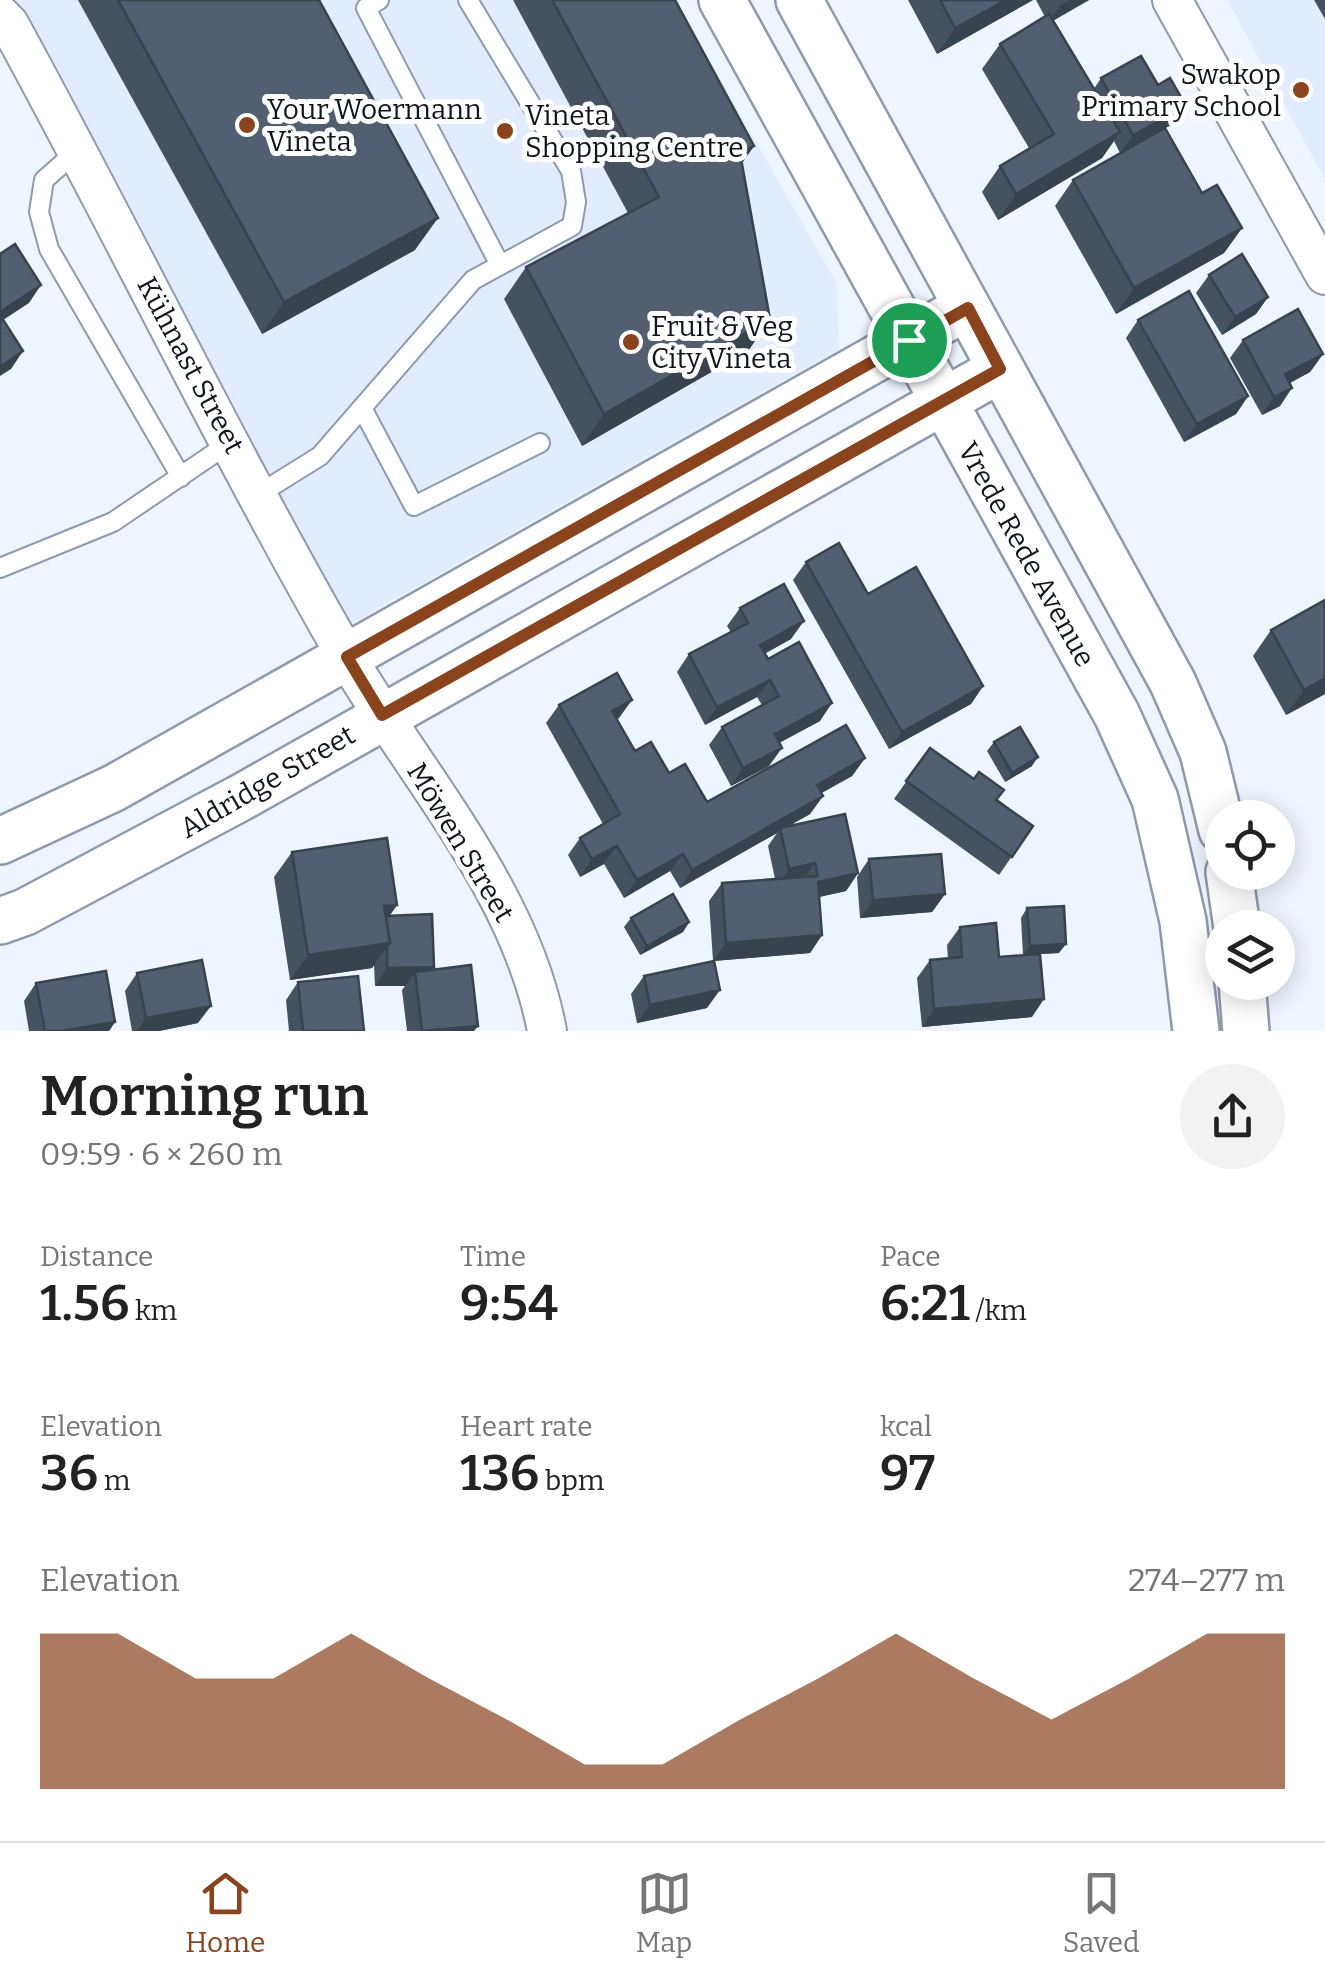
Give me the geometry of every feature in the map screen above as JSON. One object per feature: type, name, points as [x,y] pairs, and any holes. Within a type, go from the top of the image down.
[{"type":"street","name":"Vrede Rede Avenue","points":[[722,0],[1117,715],[1155,799],[1182,921],[1196,1031]]},
{"type":"street","points":[[799,0],[1173,683],[1203,752],[1215,800]]},
{"type":"street","points":[[1172,0],[1325,275]]},
{"type":"street","name":"Kühnast Street","points":[[0,15],[9,24],[78,150],[259,494],[382,715]]},
{"type":"street","points":[[0,841],[114,788],[968,308]]},
{"type":"street","name":"Aldridge Street","points":[[0,921],[68,890],[240,798],[1000,369]]},
{"type":"street","name":"Möwen Street","points":[[382,715],[482,868],[516,932],[542,1002],[547,1031]]},
{"type":"street","points":[[1182,921],[1234,904]]},
{"type":"street","points":[[1243,1000],[1246,1031]]},
{"type":"lane","points":[[379,0],[366,8],[500,265]]},
{"type":"lane","points":[[259,494],[320,456],[473,280],[572,226],[576,202],[570,171],[468,0]]},
{"type":"lane","points":[[78,150],[44,180],[39,212],[49,249],[180,476]]},
{"type":"lane","points":[[362,408],[414,506],[540,443]]},
{"type":"lane","points":[[0,568],[113,522],[232,442]]},
{"type":"shaded area","points":[[0,0],[675,0],[836,282],[839,349],[334,633]]},
{"type":"shaded area","name":"Swakop Primary School","points":[[1227,0],[1325,0],[1325,179]]},
{"type":"building","name":"Your Woermann Vineta","points":[[118,0],[319,0],[438,218],[284,302]]},
{"type":"building","points":[[552,0],[675,0],[754,146],[740,153],[770,319],[604,414],[526,267],[659,197]]},
{"type":"building","points":[[940,0],[1006,0],[955,28]]},
{"type":"building","points":[[1049,14],[1120,132],[1016,194],[1000,166],[1054,134],[1000,44]]},
{"type":"building","points":[[1141,56],[1158,85],[1170,78],[1186,106],[1133,135],[1101,78]]},
{"type":"building","points":[[1165,128],[1202,193],[1217,185],[1242,228],[1134,288],[1073,180]]},
{"type":"building","points":[[15,244],[41,285],[0,312],[0,254]]},
{"type":"building","points":[[1242,254],[1268,297],[1235,317],[1209,275]]},
{"type":"building","points":[[1189,291],[1248,396],[1197,424],[1138,320]]},
{"type":"building","points":[[1298,309],[1323,354],[1285,374],[1292,388],[1274,397],[1243,340]]},
{"type":"building","points":[[0,315],[23,351],[0,367]]},
{"type":"building","points":[[839,543],[868,594],[916,567],[983,686],[902,732],[806,562]]},
{"type":"building","points":[[784,584],[804,621],[760,645],[768,659],[799,642],[832,703],[775,734],[782,748],[743,768],[722,727],[779,696],[770,680],[717,707],[689,654],[748,623],[740,608]]},
{"type":"building","points":[[1325,600],[1325,678],[1304,690],[1271,630]]},
{"type":"building","points":[[617,673],[632,700],[612,711],[635,751],[651,742],[669,773],[685,764],[707,802],[846,725],[865,758],[817,785],[823,796],[692,870],[683,854],[637,880],[617,846],[592,859],[580,838],[620,814],[559,705]]},
{"type":"building","points":[[1020,727],[1038,757],[1012,773],[994,742]]},
{"type":"building","points":[[930,748],[974,779],[979,772],[1004,790],[996,800],[1033,826],[1012,857],[906,781]]},
{"type":"building","points":[[845,814],[858,873],[818,882],[822,935],[726,943],[722,883],[818,876],[815,863],[789,869],[780,828]]},
{"type":"building","points":[[387,838],[397,905],[384,906],[390,943],[308,955],[292,852]]},
{"type":"building","points":[[941,854],[945,894],[873,900],[869,859]]},
{"type":"building","points":[[673,894],[689,922],[647,946],[631,918]]},
{"type":"building","points":[[1064,906],[1066,944],[1030,946],[1027,908]]},
{"type":"building","points":[[432,914],[434,967],[387,968],[390,943],[386,916]]},
{"type":"building","points":[[996,923],[999,957],[1040,954],[1044,999],[934,1009],[930,960],[962,957],[960,927]]},
{"type":"building","points":[[202,960],[211,1006],[146,1018],[137,973]]},
{"type":"building","points":[[714,961],[720,990],[650,1005],[644,976]]},
{"type":"building","points":[[471,965],[478,1026],[422,1031],[415,972]]},
{"type":"building","points":[[106,971],[115,1022],[45,1031],[36,983]]},
{"type":"building","points":[[358,976],[364,1031],[303,1031],[298,982]]},
{"type":"place","name":"Swakop Primary School","points":[[1301,90]]},
{"type":"place","name":"Your Woermann Vineta","points":[[247,125]]},
{"type":"place","name":"Vineta Shopping Centre","points":[[505,131]]},
{"type":"place","name":"Fruit & Veg City Vineta","points":[[631,342]]},
{"type":"route","points":[[968,308],[1000,369],[382,715],[347,657],[909,340],[968,308]]}]
